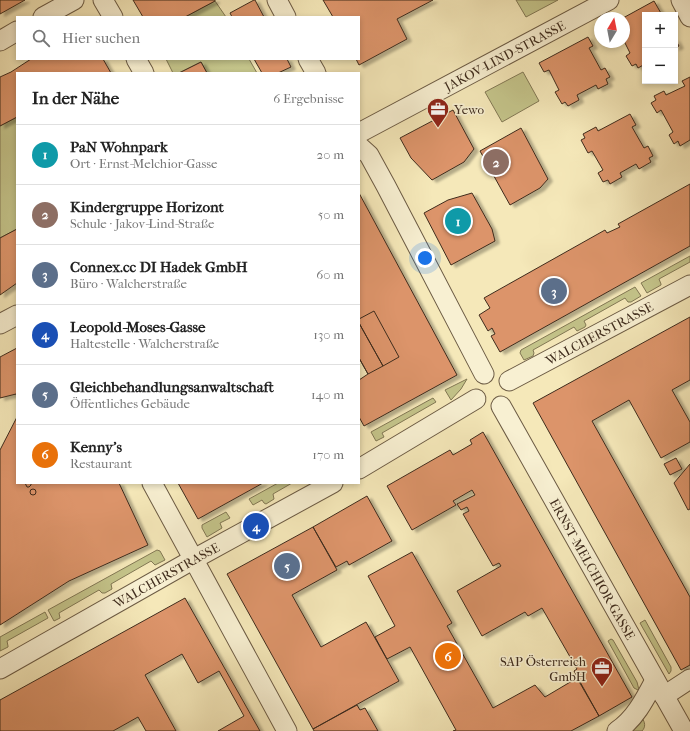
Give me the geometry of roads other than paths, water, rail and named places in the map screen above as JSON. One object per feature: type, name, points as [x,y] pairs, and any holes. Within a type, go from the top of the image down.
[{"type":"street","points":[[45,16],[74,0]]},
{"type":"street","points":[[103,0],[112,16]]},
{"type":"street","points":[[277,0],[285,16]]},
{"type":"street","name":"JAKOV-LIND-STRASSE","points":[[360,132],[609,0]]},
{"type":"street","points":[[681,0],[690,16]]},
{"type":"street","points":[[0,41],[16,33]]},
{"type":"street","points":[[137,60],[143,72]]},
{"type":"street","points":[[309,60],[315,72]]},
{"type":"street","points":[[360,147],[369,155],[386,186],[484,374]]},
{"type":"street","name":"WALCHERSTRASSE","points":[[509,381],[690,285]]},
{"type":"street","points":[[0,324],[16,316]]},
{"type":"street","points":[[498,372],[509,381],[511,388],[510,395],[507,402],[501,406],[488,408],[481,405],[476,399],[474,392],[475,385],[478,378],[484,374],[498,372]]},
{"type":"street","points":[[360,466],[476,399]]},
{"type":"street","name":"ERNST-MELCHIOR-GASSE","points":[[501,406],[684,731]]},
{"type":"street","points":[[153,484],[287,731]]},
{"type":"street","name":"WALCHERSTRASSE","points":[[0,668],[331,484]]},
{"type":"street","points":[[617,731],[625,725],[659,688],[690,679]]},
{"type":"place","name":"Yewo","points":[[438,128]]},
{"type":"place","name":"Kindergruppe Horizont","points":[[496,162]]},
{"type":"place","name":"PaN Wohnpark","points":[[458,221]]},
{"type":"place","name":"Connex.cc DI Hadek GmbH","points":[[554,291]]},
{"type":"place","name":"Leopold-Moses-Gasse","points":[[256,526]]},
{"type":"place","name":"Gleichbehandlungsanwaltschaft","points":[[287,566]]},
{"type":"place","name":"Kenny's","points":[[448,656]]},
{"type":"place","name":"SAP Österreich GmbH","points":[[602,688]]}]
